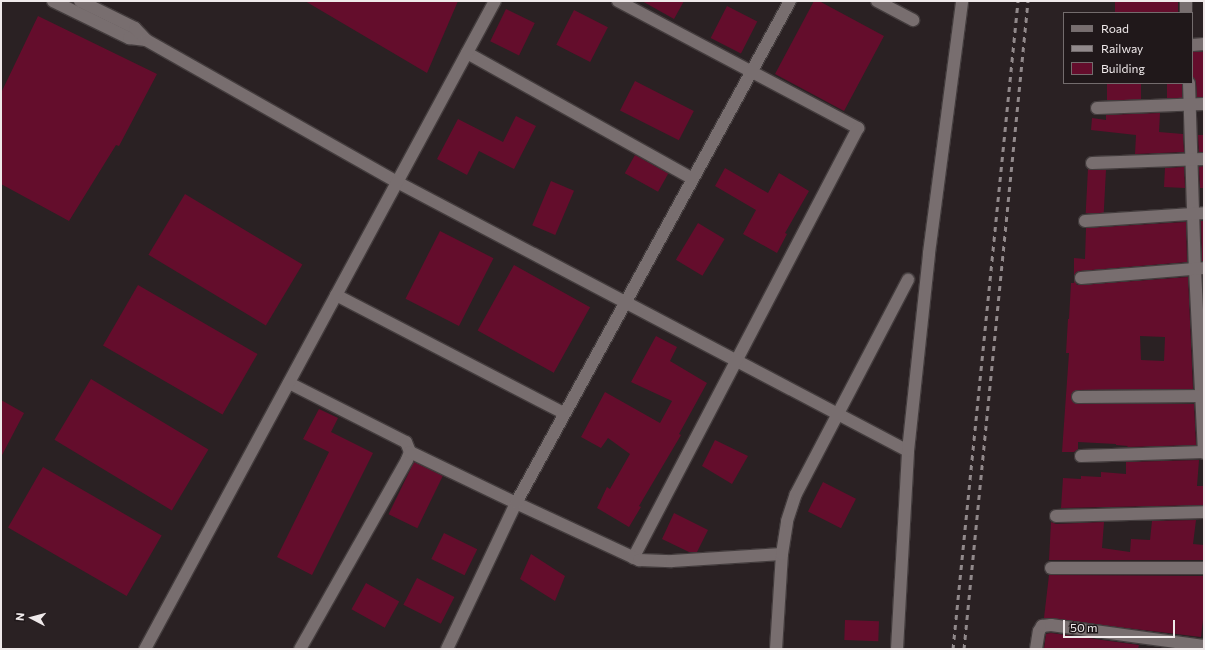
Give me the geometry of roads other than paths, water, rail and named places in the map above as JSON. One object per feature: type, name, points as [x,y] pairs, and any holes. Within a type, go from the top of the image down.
[{"type":"street","points":[[53,1],[129,38],[146,40]]},
{"type":"street","points":[[80,1],[135,28],[146,40],[397,182],[908,451]]},
{"type":"street","points":[[145,649],[495,1]]},
{"type":"street","points":[[618,1],[858,128],[633,558]]},
{"type":"street","points":[[447,649],[516,504],[564,413],[790,1]]},
{"type":"street","points":[[877,1],[913,20]]},
{"type":"street","points":[[897,649],[908,451],[929,253],[962,1]]},
{"type":"street","points":[[1186,1],[1186,12]]},
{"type":"street","points":[[1193,45],[1204,44]]},
{"type":"street","points":[[467,53],[692,178]]},
{"type":"street","points":[[1081,456],[1204,452],[1198,214],[1191,160],[1189,84]]},
{"type":"street","points":[[1097,108],[1204,104]]},
{"type":"street","points":[[1092,163],[1204,159]]},
{"type":"street","points":[[1085,221],[1198,214]]},
{"type":"street","points":[[1081,278],[1199,268]]},
{"type":"street","points":[[776,649],[782,554],[787,521],[796,494],[908,280]]},
{"type":"street","points":[[336,294],[564,413]]},
{"type":"street","points":[[289,383],[406,442],[410,452],[516,504],[633,558],[639,560],[672,561],[782,554]]},
{"type":"street","points":[[1078,397],[1202,396]]},
{"type":"street","points":[[300,649],[407,460],[410,452]]},
{"type":"street","points":[[1056,516],[1204,512]]},
{"type":"street","points":[[1051,568],[1204,568]]},
{"type":"street","points":[[1036,649],[1038,631],[1042,626],[1051,625],[1204,646]]},
{"type":"railway","points":[[953,649],[1018,1]]},
{"type":"railway","points":[[964,649],[1028,1]]}]
